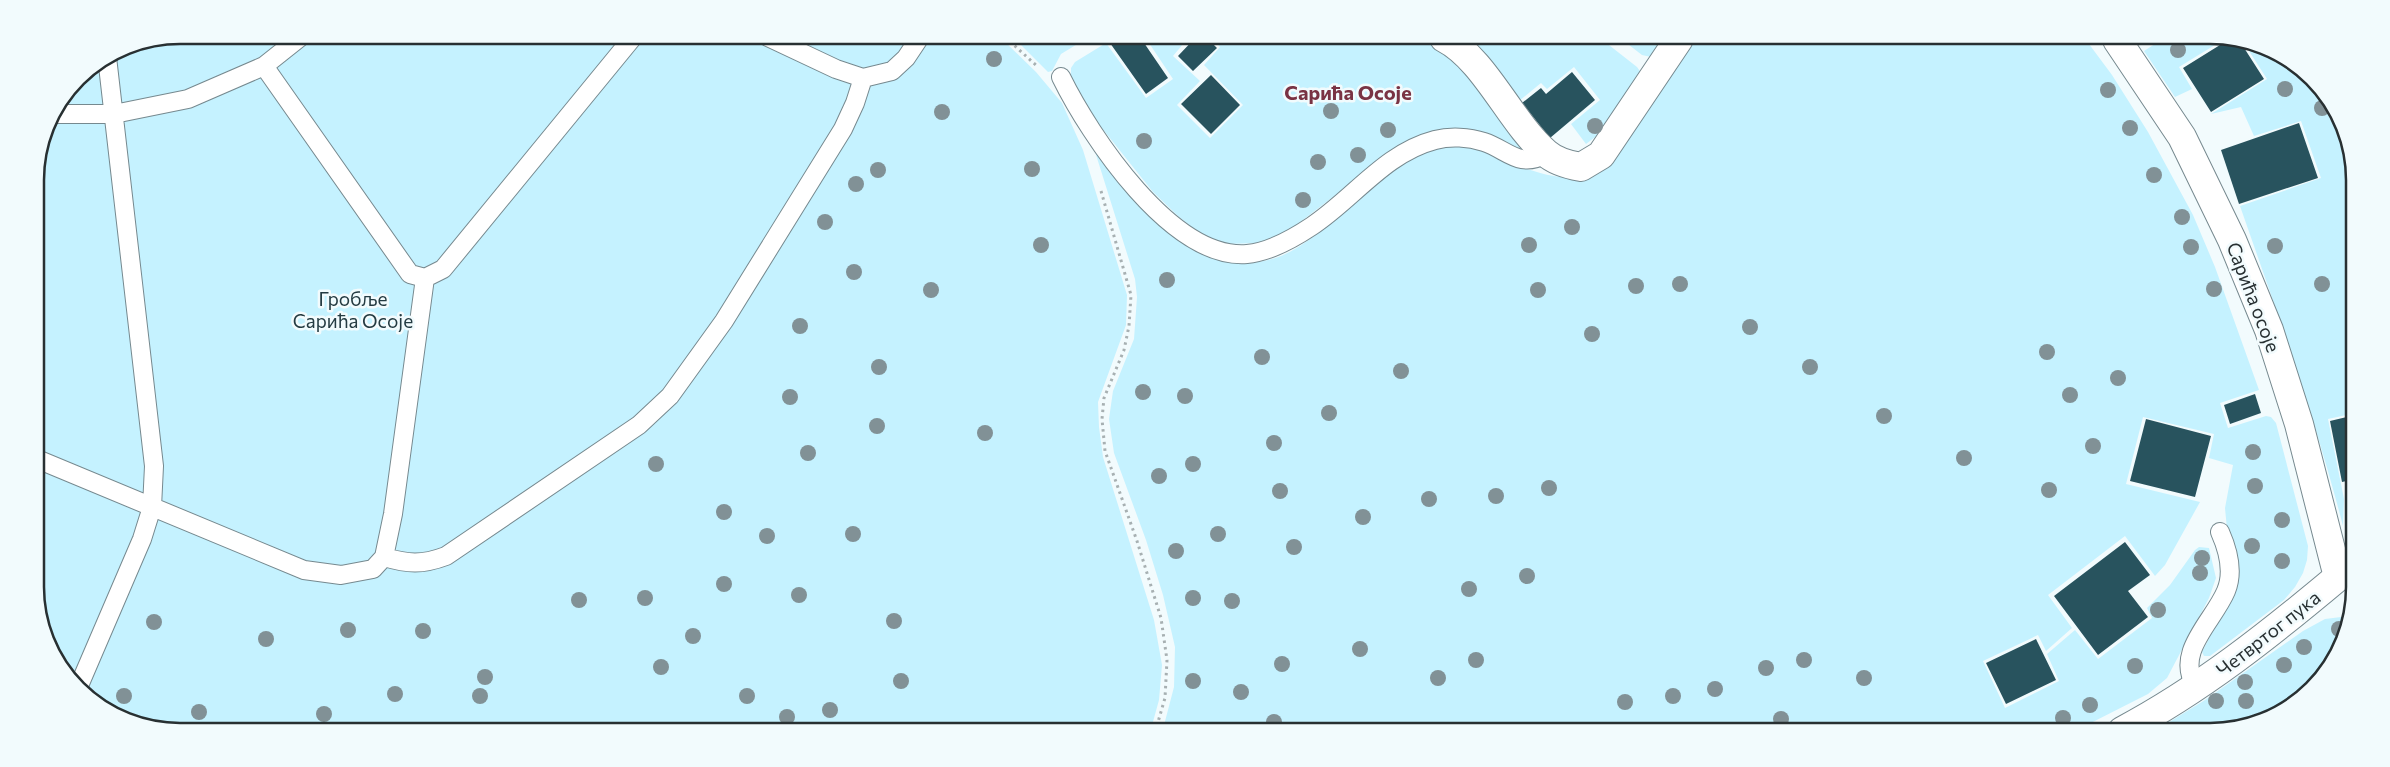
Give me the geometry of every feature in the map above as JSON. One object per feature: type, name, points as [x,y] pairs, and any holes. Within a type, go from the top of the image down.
[{"type":"street","points":[[1454,44],[1478,68],[1527,133],[1546,154],[1565,164],[1581,167],[1601,155],[1676,44]]},
{"type":"street","name":"Сарића осоје","points":[[2120,44],[2182,136],[2232,240],[2269,330],[2346,575]]},
{"type":"street","name":"Четвртог пука","points":[[2138,723],[2166,708],[2257,644],[2346,575]]},
{"type":"lane","points":[[61,114],[114,114],[188,99],[264,66],[292,44]]},
{"type":"lane","points":[[264,66],[410,274],[424,278],[443,269],[627,44]]},
{"type":"lane","points":[[783,44],[836,69],[863,78],[892,71],[906,58],[915,44]]},
{"type":"lane","points":[[81,680],[142,539],[152,507],[154,466],[109,64]]},
{"type":"lane","points":[[1061,77],[1070,94],[1122,172],[1157,211],[1204,246],[1232,254],[1262,251],[1295,236],[1327,214],[1378,170],[1404,153],[1435,140],[1465,138],[1483,142],[1519,159],[1538,158],[1546,154]]},
{"type":"lane","points":[[384,557],[402,562],[428,563],[446,556],[639,425],[670,396],[724,322],[843,129],[855,103],[863,78]]},
{"type":"lane","points":[[44,462],[304,570],[341,575],[373,569],[384,557],[393,514],[424,278]]},
{"type":"lane","name":"Четвртог пука","points":[[2196,687],[2189,674],[2191,650],[2226,591],[2229,578],[2226,548],[2220,532]]},
{"type":"path","points":[[1013,44],[1040,69]]},
{"type":"path","points":[[1100,188],[1131,295],[1129,326],[1124,350],[1104,398],[1102,418],[1105,451],[1137,541],[1161,618],[1167,660],[1164,698],[1158,723]]},
{"type":"green space","name":"Гробље Сарића Осоје","points":[[171,44],[1007,44],[1036,72],[1062,103],[1083,150],[1127,295],[1126,325],[1098,402],[1099,427],[1103,457],[1154,620],[1162,665],[1159,700],[1153,723],[180,723],[144,719],[112,705],[84,683],[62,655],[48,623],[44,596],[44,171],[48,144],[58,120],[77,90],[97,72],[128,54],[153,46]]},
{"type":"green space","points":[[1020,44],[1077,44],[1061,54],[1052,71],[1048,72]]},
{"type":"green space","points":[[1107,44],[1146,98],[1173,79],[1150,44],[1183,44],[1173,56],[1200,81],[1177,105],[1210,138],[1243,105],[1204,65],[1220,47],[1217,44],[1434,44],[1452,53],[1531,154],[1480,135],[1385,157],[1286,233],[1258,243],[1227,244],[1211,239],[1197,231],[1153,192],[1093,117],[1071,82],[1071,68],[1075,62]]},
{"type":"green space","points":[[1468,44],[1608,44],[1637,67],[1642,74],[1603,131],[1586,144],[1571,124],[1600,100],[1574,67],[1547,89],[1541,83],[1519,101]]},
{"type":"green space","points":[[1628,44],[1665,44],[1651,57],[1642,55]]},
{"type":"green space","points":[[1688,44],[2089,44],[2112,75],[2148,132],[2193,215],[2215,267],[2259,390],[2220,403],[2228,428],[2266,416],[2271,417],[2276,423],[2308,546],[2307,560],[2303,573],[2295,587],[2284,600],[2210,656],[2204,656],[2202,652],[2233,592],[2225,508],[2233,465],[2209,458],[2214,434],[2143,417],[2126,484],[2200,502],[2165,565],[2155,576],[2125,536],[2048,595],[2072,628],[2046,651],[2038,635],[1983,661],[2005,708],[2059,681],[2047,654],[2075,630],[2098,659],[2152,618],[2147,608],[2170,585],[2195,550],[2199,547],[2209,548],[2216,578],[2209,598],[2167,678],[2148,694],[2091,723],[1165,723],[1174,687],[1175,647],[1163,595],[1146,540],[1114,453],[1109,419],[1113,391],[1134,339],[1137,297],[1135,279],[1092,142],[1128,189],[1170,233],[1195,250],[1221,260],[1250,263],[1281,256],[1300,246],[1382,178],[1406,162],[1431,149],[1459,145],[1482,151],[1537,172],[1570,178]]},
{"type":"green space","points":[[2155,44],[2216,44],[2179,67],[2192,89],[2175,97],[2144,51]]},
{"type":"green space","points":[[2247,49],[2278,62],[2306,84],[2318,97],[2332,120],[2344,153],[2346,180],[2346,415],[2328,419],[2344,499],[2343,526],[2308,405],[2240,206],[2321,178],[2301,121],[2254,136],[2241,107],[2211,114],[2267,79]]},
{"type":"green space","points":[[2343,618],[2336,639],[2313,677],[2286,700],[2262,713],[2237,721],[2168,723],[2205,700],[2303,631],[2325,619]]},
{"type":"building","points":[[1111,44],[1145,44],[1168,78],[1146,94]]},
{"type":"building","points":[[1189,44],[1213,44],[1217,48],[1193,71],[1178,56]]},
{"type":"building","points":[[2221,45],[2228,45],[2244,48],[2264,79],[2211,112],[2183,68]]},
{"type":"building","points":[[1572,72],[1595,100],[1550,138],[1522,103],[1541,88],[1546,94]]},
{"type":"building","points":[[1211,75],[1240,105],[1211,134],[1181,104]]},
{"type":"building","points":[[2299,123],[2318,178],[2239,204],[2221,150]]},
{"type":"building","points":[[2255,394],[2261,413],[2230,424],[2224,405]]},
{"type":"building","points":[[2346,417],[2346,481],[2342,482],[2330,421]]},
{"type":"building","points":[[2146,419],[2211,436],[2195,497],[2130,481]]},
{"type":"building","points":[[2125,542],[2150,575],[2128,591],[2148,617],[2098,655],[2054,596]]},
{"type":"building","points":[[2036,639],[2056,680],[2006,704],[1986,663]]},
{"type":"district","name":"Сарића Осоје","points":[[1348,92]]}]
